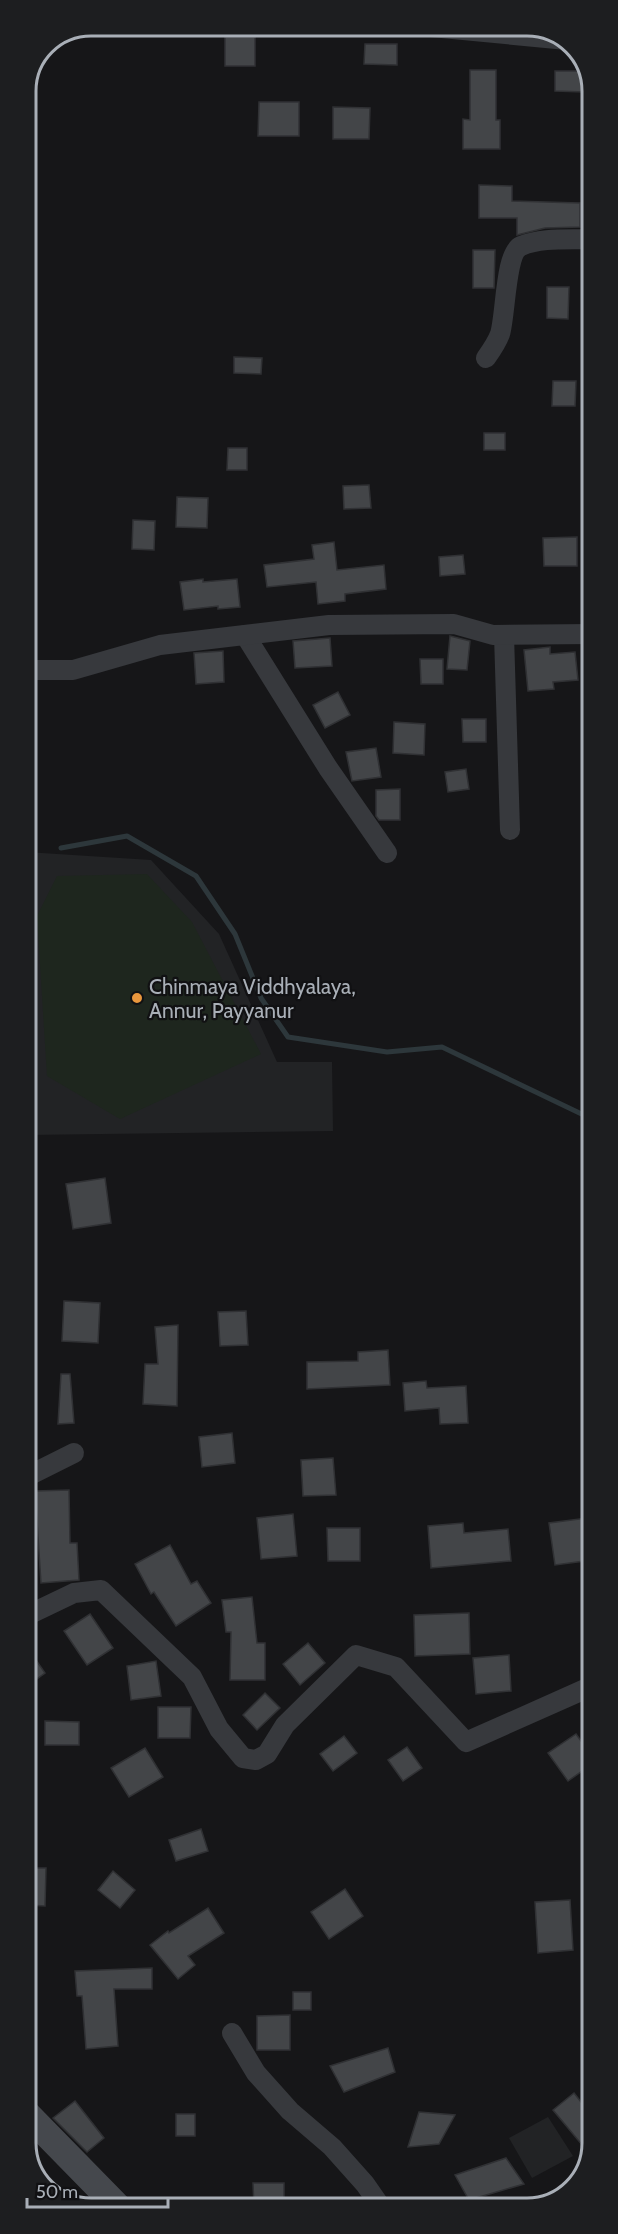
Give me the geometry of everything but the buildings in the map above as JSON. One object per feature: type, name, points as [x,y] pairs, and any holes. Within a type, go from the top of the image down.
[{"type":"main road","points":[[36,2123],[109,2198]]},
{"type":"street","points":[[486,358],[500,335],[509,283],[509,264],[513,251],[520,246],[534,243],[582,240]]},
{"type":"street","points":[[36,670],[73,670],[160,645],[329,625],[454,624],[504,635],[582,634]]},
{"type":"street","points":[[245,635],[328,768],[387,853]]},
{"type":"street","points":[[504,635],[510,830]]},
{"type":"street","points":[[36,1472],[74,1453]]},
{"type":"street","points":[[36,1612],[74,1593],[101,1590],[192,1677],[219,1729],[243,1758],[256,1760],[267,1754],[285,1725],[356,1655],[396,1667],[466,1742],[582,1690]]},
{"type":"street","points":[[232,2033],[256,2073],[290,2111],[332,2147],[375,2198]]},
{"type":"shaded area","name":"Chinmaya Viddhyalaya, Annur, Payyanur","points":[[36,853],[151,860],[219,934],[277,1062],[332,1062],[333,1131],[36,1135]]},
{"type":"shaded area","name":"Chinmaya Viddhyalaya, Annur, Payyanur","points":[[147,874],[192,922],[261,1054],[120,1119],[47,1076],[37,916],[57,876]]},
{"type":"shaded area","points":[[548,2117],[573,2156],[532,2178],[509,2138]]},
{"type":"waterway","points":[[61,848],[127,836],[196,876],[235,934],[261,998],[288,1037],[387,1052],[442,1047],[582,1114]]},
{"type":"place","name":"Chinmaya Viddhyalaya, Annur, Payyanur","points":[[137,998]]}]
